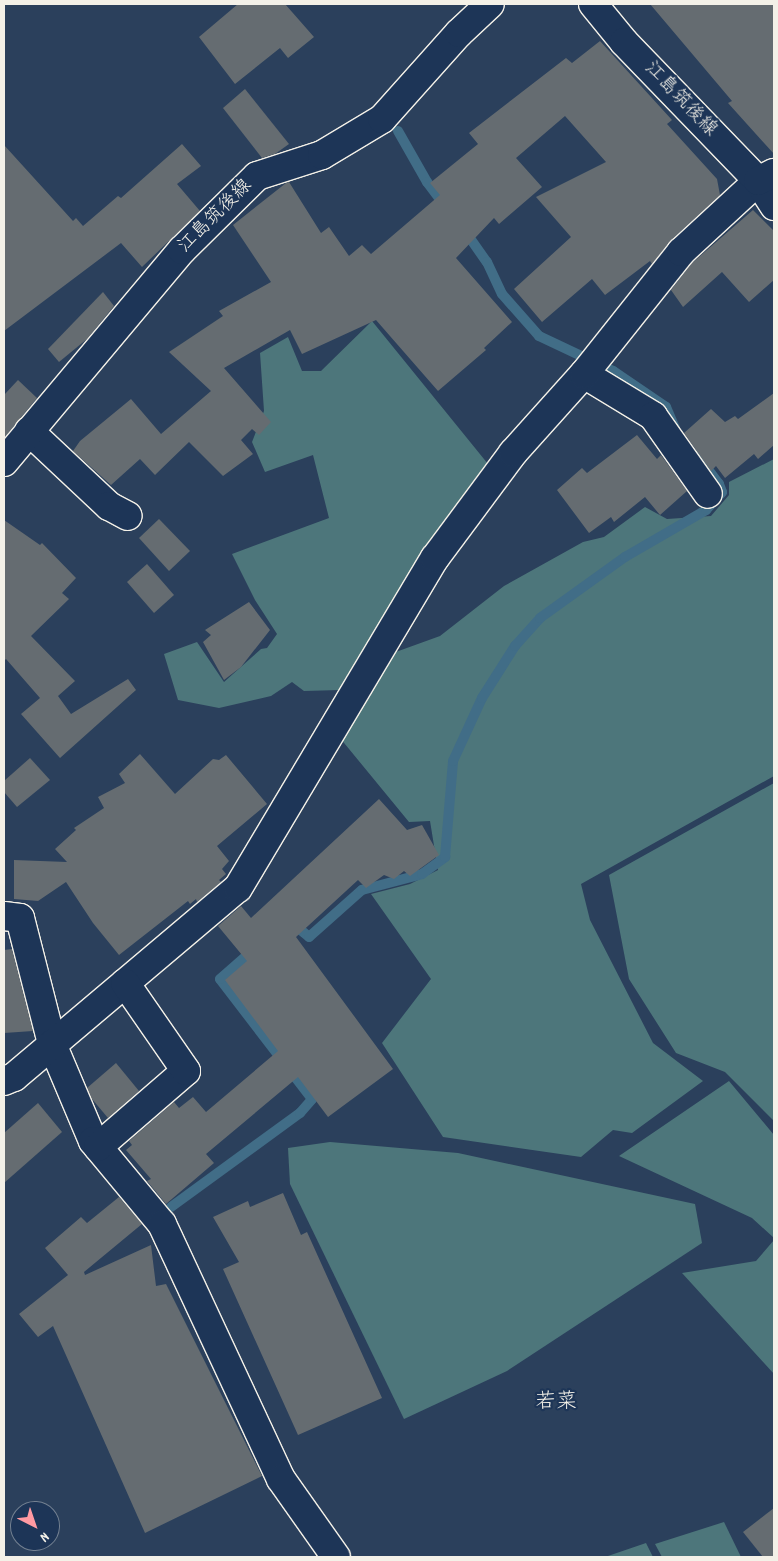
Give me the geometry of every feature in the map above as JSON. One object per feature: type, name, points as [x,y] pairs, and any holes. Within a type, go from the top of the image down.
[{"type":"street","name":"江島筑後線","points":[[4,462],[182,250],[257,176],[322,155],[382,119],[459,33],[490,4]]},
{"type":"street","name":"江島筑後線","points":[[592,4],[624,42],[766,177],[774,206]]},
{"type":"street","points":[[4,1082],[238,888],[435,558],[513,453],[584,374],[681,252],[766,177]]},
{"type":"street","points":[[584,374],[653,416],[708,494]]},
{"type":"street","points":[[29,431],[109,506],[128,516]]},
{"type":"street","points":[[4,916],[20,918],[52,1044],[98,1147],[162,1224],[281,1479],[336,1557]]},
{"type":"street","points":[[98,1147],[186,1071],[125,983]]},
{"type":"green space","points":[[372,321],[488,464],[430,544],[340,690],[304,691],[292,682],[271,696],[219,708],[178,700],[164,654],[197,642],[224,682],[261,649],[267,648],[277,634],[255,600],[232,554],[329,518],[313,455],[265,472],[252,442],[264,411],[260,353],[288,337],[302,371],[321,371]]},
{"type":"green space","points":[[774,459],[774,776],[581,884],[590,920],[653,1043],[703,1081],[632,1133],[613,1130],[581,1157],[443,1137],[382,1043],[431,979],[371,894],[410,884],[438,870],[430,821],[409,822],[340,738],[393,653],[440,636],[504,586],[583,542],[604,537],[645,507],[667,519],[711,516],[729,495],[729,482]]},
{"type":"green space","points":[[774,783],[774,1121],[725,1072],[676,1053],[629,979],[609,875]]},
{"type":"green space","points":[[729,1081],[774,1135],[774,1238],[752,1218],[619,1156]]},
{"type":"green space","points":[[330,1142],[458,1153],[695,1204],[702,1243],[507,1371],[404,1419],[290,1184],[288,1148]]},
{"type":"green space","points":[[774,1240],[774,1374],[682,1273],[756,1261]]},
{"type":"green space","points":[[724,1522],[741,1557],[662,1557],[655,1544]]},
{"type":"green space","points":[[646,1543],[653,1557],[605,1557]]},
{"type":"building","points":[[238,4],[285,4],[314,37],[288,58],[280,48],[235,84],[199,37]]},
{"type":"building","points":[[650,4],[774,4],[774,154],[728,103],[732,101]]},
{"type":"building","points":[[600,41],[672,120],[667,124],[717,179],[720,195],[670,241],[652,264],[650,261],[605,295],[592,279],[542,322],[514,289],[571,237],[536,197],[606,162],[565,116],[516,158],[542,187],[499,224],[494,218],[456,258],[512,322],[484,348],[486,350],[438,391],[376,320],[302,354],[290,330],[224,368],[271,422],[259,435],[252,429],[241,440],[253,454],[223,476],[189,442],[155,475],[140,459],[111,485],[73,451],[80,441],[131,399],[161,434],[211,391],[169,352],[223,316],[219,311],[271,282],[233,225],[286,183],[289,182],[321,233],[329,227],[349,256],[362,245],[371,254],[440,195],[430,183],[478,144],[469,133],[566,58],[572,63]]},
{"type":"building","points":[[245,89],[289,144],[275,154],[262,158],[223,108]]},
{"type":"building","points":[[182,144],[201,166],[177,184],[200,211],[142,267],[121,243],[4,331],[4,145],[73,221],[76,218],[83,226],[118,196],[121,198]]},
{"type":"building","points":[[753,210],[774,231],[774,280],[749,302],[722,272],[683,307],[671,290],[692,263]]},
{"type":"building","points":[[103,292],[114,306],[87,339],[59,362],[48,349]]},
{"type":"building","points":[[18,380],[37,398],[4,438],[4,395]]},
{"type":"building","points":[[774,393],[774,445],[758,459],[754,454],[725,478],[716,466],[711,471],[684,433],[711,409],[725,422],[735,416],[738,419]]},
{"type":"building","points":[[637,435],[657,459],[661,455],[687,491],[660,515],[645,497],[614,522],[611,517],[589,533],[557,490],[582,468],[587,473]]},
{"type":"building","points":[[159,519],[190,551],[169,571],[139,538]]},
{"type":"building","points":[[4,520],[40,545],[42,543],[76,578],[62,593],[69,599],[31,636],[75,681],[58,696],[71,714],[128,679],[136,690],[60,758],[21,714],[40,698],[6,659],[4,661]]},
{"type":"building","points":[[147,564],[174,595],[154,613],[127,582]]},
{"type":"building","points":[[249,602],[270,630],[241,667],[224,680],[203,642],[211,635],[205,630]]},
{"type":"building","points":[[140,754],[175,794],[213,759],[219,760],[226,755],[267,804],[217,846],[229,861],[222,869],[226,874],[219,880],[221,882],[197,902],[196,899],[190,904],[188,901],[119,955],[93,923],[66,882],[38,901],[14,899],[14,860],[67,862],[55,849],[76,830],[74,828],[104,808],[98,797],[125,783],[119,774]]},
{"type":"building","points":[[30,758],[50,780],[17,807],[4,792],[4,781]]},
{"type":"building","points":[[379,799],[407,830],[422,825],[439,855],[410,876],[404,871],[394,879],[384,875],[366,888],[358,880],[296,937],[393,1069],[328,1117],[298,1077],[206,1154],[214,1163],[166,1204],[147,1181],[151,1179],[126,1150],[132,1145],[129,1141],[174,1102],[179,1108],[193,1097],[206,1112],[278,1051],[225,980],[247,961],[218,926],[241,906],[251,918]]},
{"type":"building","points":[[12,949],[33,1031],[4,1033],[4,950]]},
{"type":"building","points":[[116,1063],[139,1091],[108,1118],[92,1099],[87,1088]]},
{"type":"building","points":[[38,1103],[62,1132],[4,1183],[4,1133]]},
{"type":"building","points":[[283,1193],[301,1235],[307,1232],[382,1398],[298,1435],[223,1269],[239,1262],[213,1217],[248,1201],[250,1207]]},
{"type":"building","points":[[119,1197],[142,1224],[84,1272],[85,1275],[151,1245],[156,1286],[166,1284],[262,1476],[145,1533],[53,1326],[38,1337],[19,1314],[68,1275],[45,1248],[81,1217],[87,1223]]},
{"type":"building","points":[[774,1508],[774,1557],[763,1557],[743,1532]]},
{"type":"waterway","points":[[398,131],[427,182],[445,206]]},
{"type":"waterway","points":[[465,231],[487,262],[502,294],[539,336],[613,371],[666,407],[675,428]]},
{"type":"waterway","points":[[292,923],[309,937],[362,890],[422,874],[445,857],[453,761],[482,698],[515,646],[540,618],[625,557],[706,510],[722,492],[719,484],[697,455]]},
{"type":"waterway","points":[[171,1207],[300,1113],[312,1099],[220,979],[253,950]]},
{"type":"district","name":"若菜","points":[[556,1403]]}]
